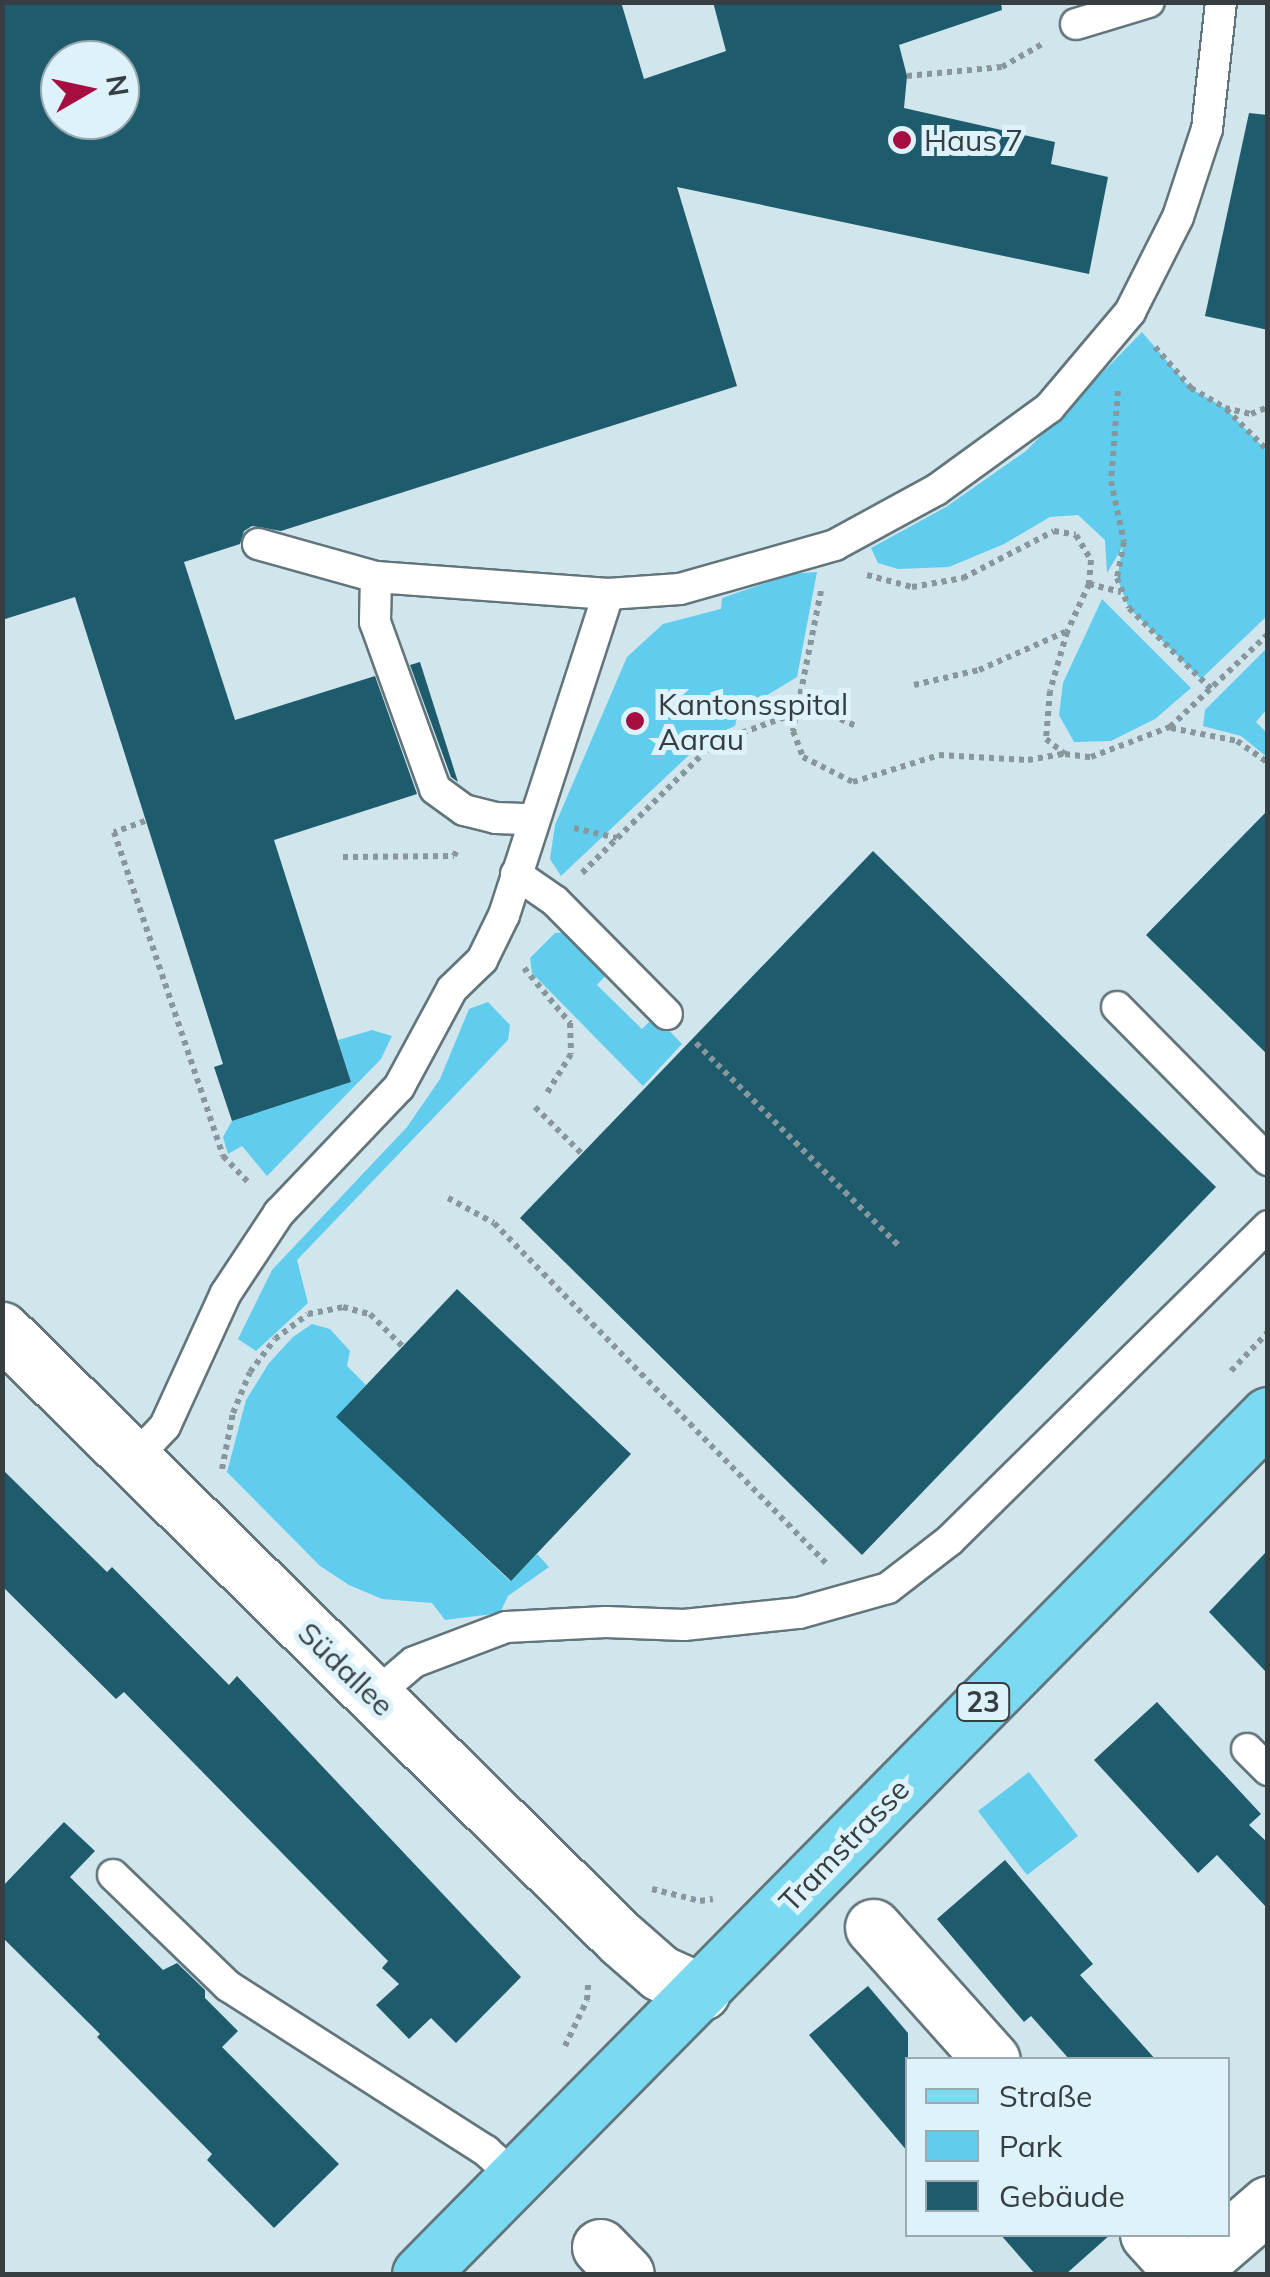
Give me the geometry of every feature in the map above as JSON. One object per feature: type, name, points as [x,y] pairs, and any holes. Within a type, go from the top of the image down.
[{"type":"main road","name":"Tramstrasse","points":[[420,2274],[1268,1415]]},
{"type":"street","name":"Südallee","points":[[2,1330],[646,1961],[660,1973],[702,1992]]},
{"type":"street","points":[[874,1927],[989,2057]]},
{"type":"street","points":[[1230,2236],[1268,2204]]},
{"type":"street","points":[[1151,2237],[1185,2274],[1229,2237]]},
{"type":"lane","points":[[1076,24],[1149,2]]},
{"type":"lane","points":[[258,544],[376,577],[608,594],[680,588],[838,555],[1049,408],[1130,312],[1178,217],[1207,129],[1221,2]]},
{"type":"lane","points":[[376,577],[375,622],[435,789],[464,810],[496,818],[531,820]]},
{"type":"lane","points":[[134,1459],[165,1426],[226,1292],[280,1213],[399,1087],[452,988],[482,960],[504,915],[531,820],[608,594]]},
{"type":"lane","points":[[516,874],[555,901],[667,1014]]},
{"type":"lane","points":[[1117,1008],[1268,1160]]},
{"type":"lane","points":[[374,1696],[414,1662],[506,1627],[606,1622],[684,1625],[799,1614],[888,1588],[950,1540],[1268,1226]]},
{"type":"lane","points":[[113,1875],[228,1986],[486,2150],[515,2177]]},
{"type":"path","points":[[907,76],[1002,67],[1076,24]]},
{"type":"path","points":[[1130,312],[1190,388],[1224,408],[1268,451]]},
{"type":"path","points":[[1109,339],[1121,354],[1111,480],[1124,542],[1117,578],[1129,608],[1210,689]]},
{"type":"path","points":[[1224,408],[1250,414],[1268,407]]},
{"type":"path","points":[[1065,754],[1046,739],[1050,691],[1067,632],[1089,584],[1091,560],[1076,536],[1054,531],[963,578],[912,587],[838,555],[823,582],[793,731],[802,757],[852,782],[939,756],[1028,760],[1065,754],[1091,757],[1170,727],[1268,634]]},
{"type":"path","points":[[1089,584],[1122,592]]},
{"type":"path","points":[[914,685],[978,670],[1067,632]]},
{"type":"path","points":[[555,901],[714,744],[813,707],[856,726]]},
{"type":"path","points":[[1170,727],[1237,742],[1268,763]]},
{"type":"path","points":[[146,821],[114,832],[223,1156],[280,1213]]},
{"type":"path","points":[[343,857],[454,856],[462,842]]},
{"type":"path","points":[[667,1014],[900,1246]]},
{"type":"path","points":[[535,1107],[582,1154]]},
{"type":"path","points":[[448,1198],[494,1223],[860,1597]]},
{"type":"path","points":[[220,1483],[233,1412],[250,1372],[276,1339],[308,1314],[343,1306],[370,1314],[402,1346]]},
{"type":"green space","points":[[1142,332],[1190,388],[1225,408],[1267,451],[1267,616],[1201,679],[1129,608],[1117,578],[1123,546],[1107,573],[1105,540],[1078,515],[1050,517],[1004,544],[949,567],[898,569],[878,563],[871,548],[946,507],[1026,451]]},
{"type":"green space","points":[[817,572],[797,677],[738,713],[735,726],[707,738],[561,876],[550,859],[555,825],[627,657],[663,624],[721,609],[722,598],[792,574]]},
{"type":"green space","points":[[1102,599],[1191,688],[1155,719],[1111,741],[1074,742],[1059,715],[1063,683]]},
{"type":"green space","points":[[1267,648],[1267,709],[1256,722],[1267,733],[1267,757],[1241,736],[1203,726],[1205,710]]},
{"type":"green space","points":[[567,932],[609,972],[597,985],[642,1029],[655,1016],[682,1044],[643,1086],[532,973],[530,958],[555,933]]},
{"type":"green space","points":[[488,1002],[510,1025],[508,1040],[297,1260],[308,1303],[256,1351],[238,1339],[272,1270],[407,1127],[440,1079],[469,1009]]},
{"type":"green space","points":[[372,1030],[392,1036],[381,1059],[267,1176],[242,1146],[228,1154],[223,1137],[232,1121],[351,1082],[338,1040]]},
{"type":"green space","points":[[312,1324],[330,1329],[350,1351],[347,1366],[366,1385],[337,1417],[510,1581],[537,1554],[549,1567],[508,1596],[500,1613],[445,1620],[432,1603],[382,1599],[349,1585],[320,1566],[227,1472],[246,1400],[269,1363],[293,1337]]},
{"type":"green space","points":[[1029,1772],[1078,1836],[1027,1875],[978,1811]]},
{"type":"building","points":[[2,2],[621,2],[644,79],[726,51],[713,2],[1001,2],[1002,10],[899,45],[907,76],[904,108],[1055,142],[1051,164],[1108,177],[1089,274],[677,187],[737,386],[281,531],[252,526],[244,531],[240,544],[184,562],[235,720],[375,676],[417,794],[274,840],[351,1082],[232,1121],[214,1067],[223,1064],[75,597],[2,620]]},
{"type":"building","points":[[1249,113],[1268,115],[1268,330],[1205,316]]},
{"type":"building","points":[[420,662],[458,782],[451,777],[410,665]]},
{"type":"building","points":[[1268,810],[1268,1055],[1146,935]]},
{"type":"building","points":[[873,851],[1216,1187],[862,1555],[520,1218]]},
{"type":"building","points":[[457,1289],[631,1454],[511,1581],[336,1417]]},
{"type":"building","points":[[2,1469],[107,1572],[112,1567],[229,1685],[237,1676],[521,1977],[456,2043],[431,2018],[409,2039],[376,2005],[399,1984],[382,1968],[388,1961],[124,1692],[116,1699],[2,1586]]},
{"type":"building","points":[[1268,1550],[1268,1674],[1209,1612]]},
{"type":"building","points":[[1157,1702],[1261,1814],[1249,1825],[1268,1843],[1268,1909],[1217,1855],[1198,1873],[1094,1760]]},
{"type":"building","points":[[64,1822],[95,1851],[70,1877],[163,1970],[177,1963],[205,1990],[205,1998],[238,2031],[222,2047],[339,2164],[274,2228],[207,2160],[212,2154],[97,2037],[100,2034],[2,1937],[2,1887]]},
{"type":"building","points":[[1005,1860],[1093,1964],[1080,1975],[1153,2057],[1067,2057],[1031,2016],[1024,2022],[937,1919]]},
{"type":"building","points":[[868,1986],[908,2033],[905,2148],[809,2035]]},
{"type":"building","points":[[1003,2237],[1108,2237],[1066,2274],[1035,2274]]},
{"type":"place","name":"Haus 7","points":[[902,140]]},
{"type":"place","name":"Kantonsspital Aarau","points":[[635,721]]}]
